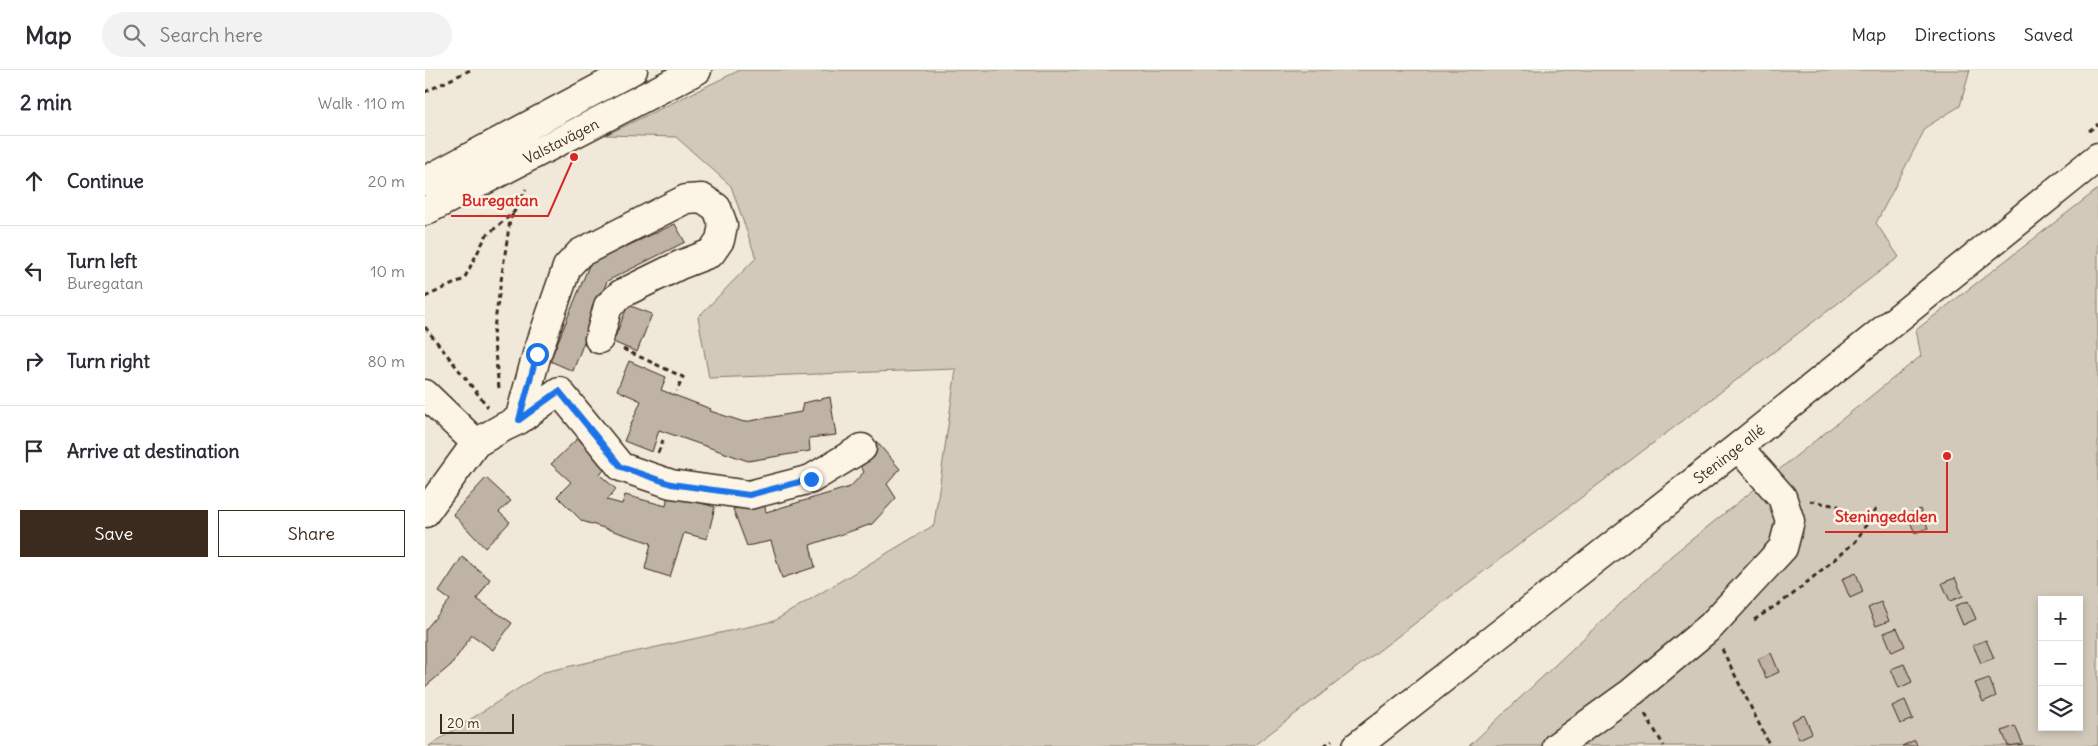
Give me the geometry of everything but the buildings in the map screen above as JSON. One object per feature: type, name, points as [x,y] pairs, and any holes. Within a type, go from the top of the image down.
[{"type":"street","name":"Valstavägen","points":[[425,181],[633,70]]},
{"type":"street","name":"Valstavägen","points":[[425,211],[697,70]]},
{"type":"street","name":"Steninge allé","points":[[1357,746],[1738,447],[2098,157]]},
{"type":"street","points":[[511,424],[567,267],[580,253],[686,199],[702,198],[717,208],[723,225],[720,240],[711,253],[621,294],[608,306],[599,339]]},
{"type":"street","points":[[425,513],[476,443],[511,424],[559,391],[621,467],[671,484],[749,495],[811,479],[862,448]]},
{"type":"street","points":[[425,394],[476,443]]},
{"type":"street","points":[[1557,746],[1632,692],[1711,626],[1783,548],[1791,521],[1782,497],[1738,447]]},
{"type":"path","points":[[425,92],[469,70]]},
{"type":"path","points":[[511,424],[493,335],[510,220],[527,189]]},
{"type":"path","points":[[425,297],[464,278],[486,236],[514,212]]},
{"type":"path","points":[[425,327],[442,349],[511,424]]},
{"type":"path","points":[[599,339],[683,376],[677,391]]},
{"type":"path","points":[[1782,497],[1838,506],[1866,525]]},
{"type":"path","points":[[1753,621],[1792,595],[1856,541],[1877,507]]},
{"type":"path","points":[[1711,626],[1770,746]]},
{"type":"path","points":[[1632,692],[1664,746]]},
{"type":"shaded area","points":[[740,70],[1970,70],[1960,106],[1926,127],[1876,223],[1899,257],[1253,746],[429,746],[544,672],[774,621],[934,525],[956,369],[709,378],[698,317],[756,258],[731,186],[676,137],[606,135]]},
{"type":"shaded area","points":[[2098,189],[2098,746],[1469,746],[1671,556],[1921,356],[1916,330]]},
{"type":"place","name":"Buregatan","points":[[574,157]]},
{"type":"place","name":"Steningedalen","points":[[1947,456]]},
{"type":"route","points":[[537,354],[519,420],[559,391],[621,467],[671,484],[749,495],[811,479]]}]
